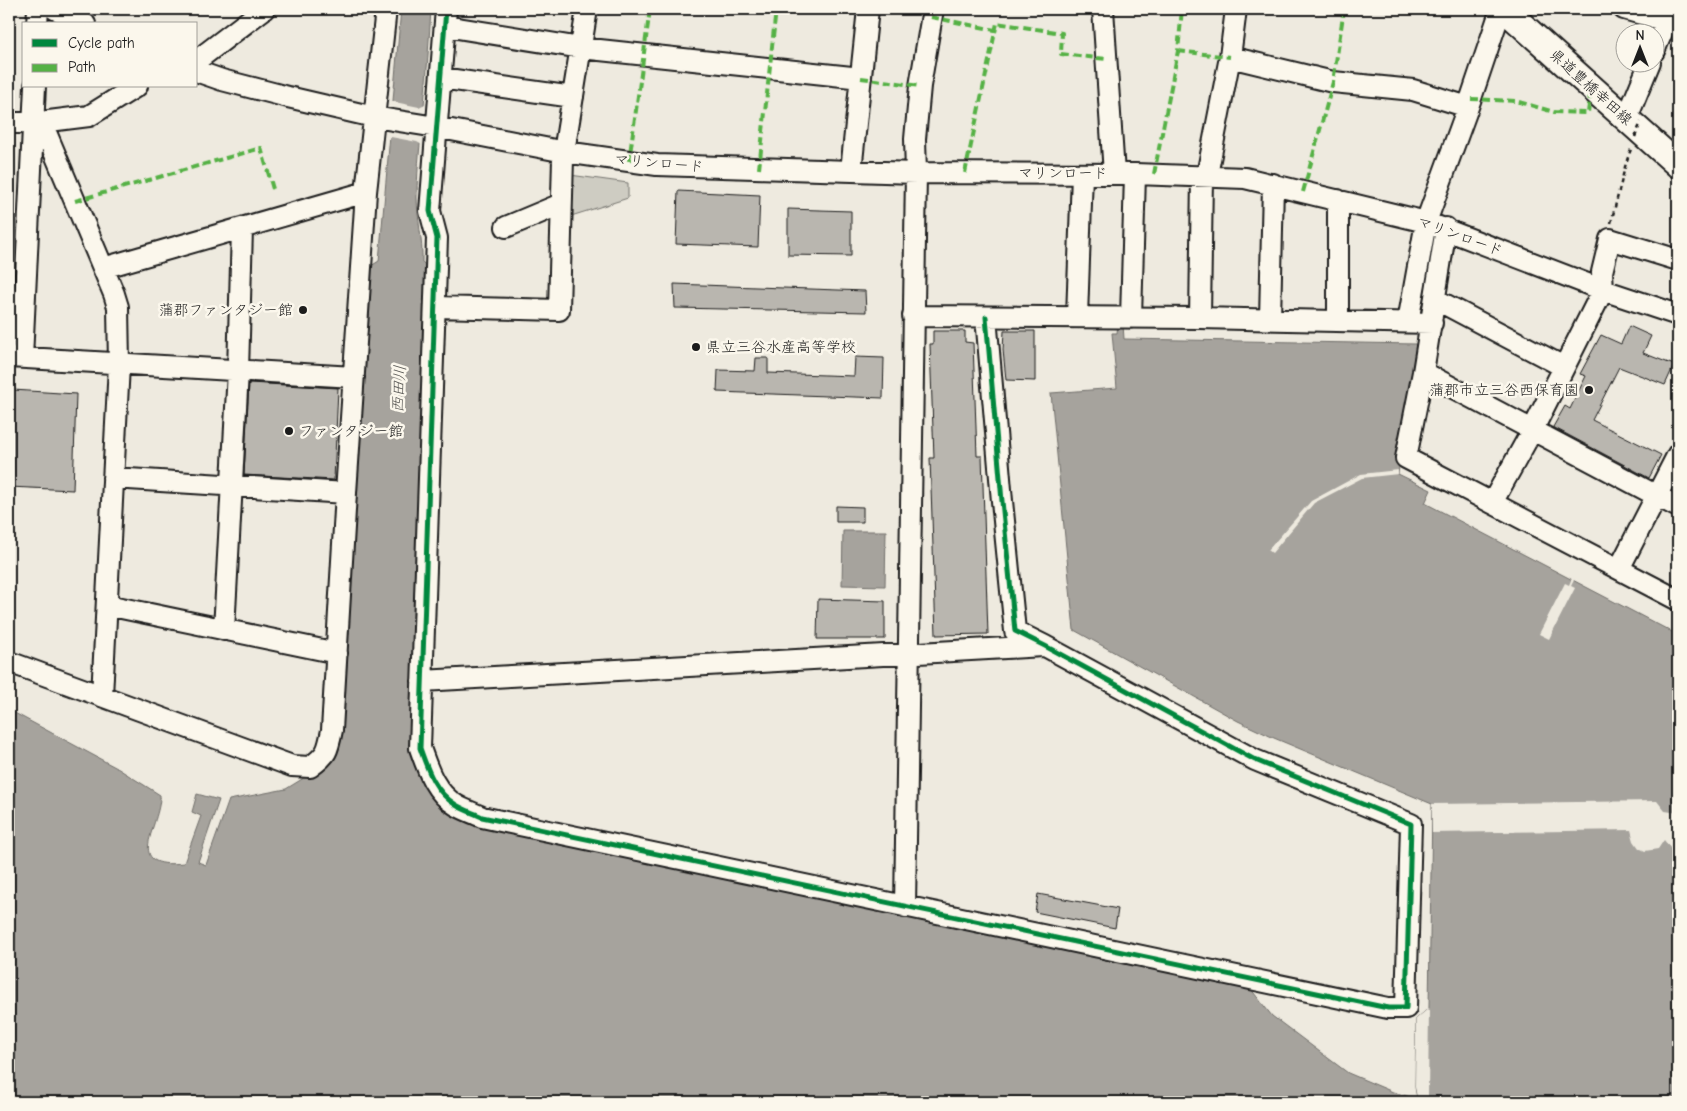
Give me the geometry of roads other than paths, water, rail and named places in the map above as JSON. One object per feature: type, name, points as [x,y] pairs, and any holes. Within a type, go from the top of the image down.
[{"type":"main road","name":"県道豊橋幸田線","points":[[1503,9],[1678,164]]},
{"type":"street","points":[[37,22],[38,9]]},
{"type":"street","points":[[55,9],[81,22]]},
{"type":"street","points":[[198,58],[264,9]]},
{"type":"street","points":[[9,662],[292,766],[310,767],[324,757],[330,745],[332,730],[366,192],[377,117],[386,9]]},
{"type":"street","points":[[435,307],[559,310],[561,204],[565,152],[587,9]]},
{"type":"street","points":[[851,171],[868,9]]},
{"type":"street","points":[[905,907],[916,173],[914,139],[920,86],[933,9]]},
{"type":"street","points":[[1102,9],[1114,174]]},
{"type":"street","points":[[1200,318],[1205,175],[1230,57],[1236,9]]},
{"type":"street","points":[[1408,322],[1426,222],[1503,9]]},
{"type":"street","points":[[1624,9],[1672,22],[1664,35]]},
{"type":"street","points":[[860,78],[581,48],[446,17],[441,78],[433,127],[430,211],[437,238],[420,748],[429,775],[440,791],[456,805],[482,817],[1388,1008],[1406,1008],[1411,824],[1255,760],[1015,631],[986,317]]},
{"type":"street","points":[[1230,57],[1333,82],[1413,90],[1468,107]]},
{"type":"street","points":[[198,72],[222,80],[288,97],[377,117]]},
{"type":"street","points":[[1634,126],[1648,72]]},
{"type":"street","points":[[441,78],[573,97]]},
{"type":"street","points":[[35,88],[15,358],[354,377]]},
{"type":"street","points":[[9,123],[33,124],[89,116],[134,88]]},
{"type":"street","name":"マリンロード","points":[[377,117],[565,152],[656,165],[916,173],[1205,175],[1245,178],[1446,228],[1603,290],[1678,315]]},
{"type":"street","points":[[33,124],[48,135],[118,307],[119,365],[102,696]]},
{"type":"street","points":[[1077,317],[1082,174]]},
{"type":"street","points":[[1131,318],[1135,174]]},
{"type":"street","points":[[1270,320],[1273,184]]},
{"type":"street","points":[[103,268],[366,192]]},
{"type":"street","points":[[1338,200],[1338,321]]},
{"type":"street","points":[[506,227],[561,204]]},
{"type":"street","points":[[1446,228],[1424,372],[1406,458],[1678,600]]},
{"type":"street","points":[[224,630],[238,371],[242,229]]},
{"type":"street","points":[[1492,503],[1533,429],[1603,290],[1602,272],[1610,240],[1678,260]]},
{"type":"street","points":[[1435,299],[1564,367]]},
{"type":"street","points":[[913,316],[1200,318],[1432,323]]},
{"type":"street","points":[[1424,372],[1678,507]]},
{"type":"street","points":[[1620,569],[1678,454]]},
{"type":"street","points":[[113,478],[346,493]]},
{"type":"street","points":[[107,604],[337,653]]},
{"type":"street","points":[[422,681],[1045,646]]},
{"type":"water","name":"西田川","points":[[401,9],[431,9],[417,185],[422,262],[428,267],[411,746],[416,767],[424,786],[445,810],[457,818],[484,828],[1250,988],[1272,1016],[1348,1073],[1393,1092],[1417,1099],[1415,1087],[1416,1019],[1429,1008],[1432,804],[1238,721],[1074,630],[1051,393],[1117,388],[1112,333],[1117,333],[1118,324],[1123,324],[1124,339],[1416,344],[1398,474],[1431,490],[1425,503],[1678,635],[1678,1102],[9,1102],[9,710],[117,768],[160,795],[159,807],[151,832],[149,853],[154,860],[165,863],[184,863],[201,816],[192,812],[197,794],[219,800],[198,862],[206,865],[229,800],[286,789],[315,771],[344,690],[371,266],[379,261]]},
{"type":"water","points":[[843,531],[886,531],[885,586],[842,585]]},
{"type":"place","name":"蒲郡ファンタジー館","points":[[303,310]]},
{"type":"place","name":"県立三谷水産高等学校","points":[[696,347]]},
{"type":"place","name":"蒲郡市立三谷西保育園","points":[[1589,390]]},
{"type":"place","name":"ファンタジー館","points":[[289,431]]}]
